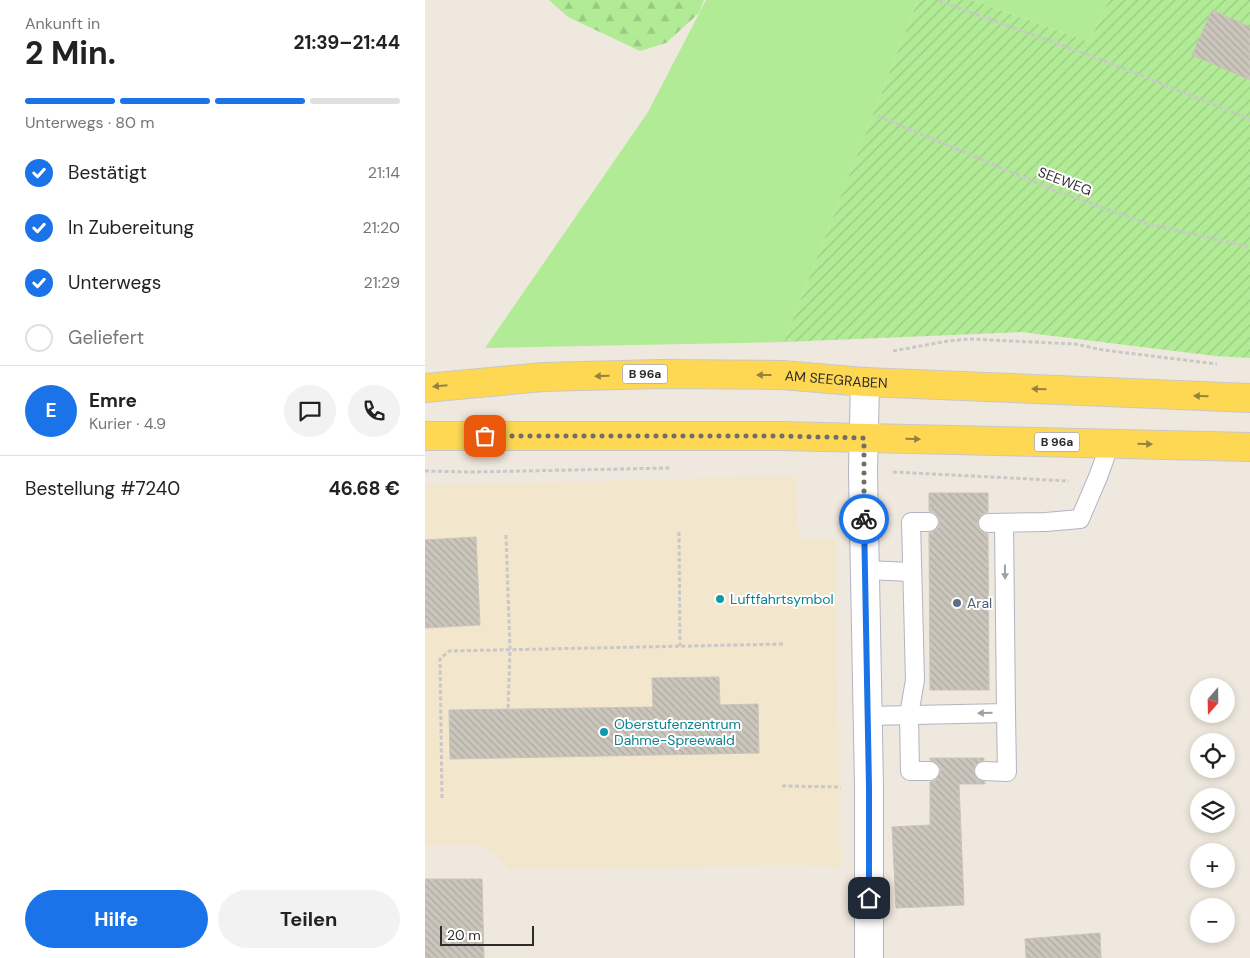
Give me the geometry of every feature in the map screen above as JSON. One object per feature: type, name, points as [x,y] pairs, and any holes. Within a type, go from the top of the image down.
[{"type":"main road","name":"AM SEEGRABEN","points":[[425,388],[543,377],[660,374],[782,375],[865,382],[1250,398]]},
{"type":"main road","name":"B 96a","points":[[425,436],[781,436],[1250,447]]},
{"type":"street","points":[[865,382],[869,958]]},
{"type":"lane","points":[[984,771],[1007,772],[1006,713],[996,523],[1081,518],[1110,444]]},
{"type":"lane","points":[[929,522],[911,522],[915,680],[909,715],[910,771],[930,771]]},
{"type":"lane","points":[[866,570],[912,572]]},
{"type":"lane","points":[[867,716],[1006,713]]},
{"type":"path","points":[[939,1],[1097,58],[1250,119]]},
{"type":"path","name":"SEEWEG","points":[[877,116],[1055,190],[1148,224],[1250,247]]},
{"type":"path","points":[[892,351],[948,341],[979,340],[1075,344],[1103,350],[1225,365]]},
{"type":"path","points":[[425,471],[474,472],[672,468]]},
{"type":"path","points":[[679,532],[680,646]]},
{"type":"path","points":[[506,535],[509,649],[508,709]]},
{"type":"path","points":[[442,798],[440,659],[449,651],[783,644]]},
{"type":"path","points":[[782,786],[869,787]]},
{"type":"shaded area","points":[[796,476],[799,539],[835,539],[841,867],[796,865],[512,870],[482,845],[425,845],[425,485]]},
{"type":"green space","points":[[549,0],[704,0],[699,13],[666,43],[640,51],[568,17]]},
{"type":"green space","points":[[706,0],[918,0],[784,342],[485,348],[648,112]]},
{"type":"green space","points":[[918,0],[972,0],[1089,42],[1109,0],[1250,0],[1250,358],[1215,356],[1021,332],[784,342]]},
{"type":"green space","points":[[972,0],[1109,0],[1089,42]]},
{"type":"building","points":[[1212,10],[1250,27],[1250,80],[1192,55]]},
{"type":"building","points":[[929,493],[988,493],[988,512],[982,514],[977,523],[979,529],[988,534],[989,690],[930,690],[929,533],[938,528],[940,522],[935,513],[929,511]]},
{"type":"building","points":[[476,537],[480,625],[425,628],[425,540]]},
{"type":"building","name":"Oberstufenzentrum Dahme-Spreewald","points":[[719,677],[720,705],[758,704],[759,753],[450,759],[449,710],[653,707],[652,678]]},
{"type":"building","points":[[930,758],[984,758],[984,760],[975,765],[973,771],[975,776],[985,782],[985,784],[959,784],[964,905],[896,908],[892,827],[930,825],[930,782],[936,780],[941,771],[939,765],[930,760]]},
{"type":"building","points":[[425,879],[482,879],[484,958],[425,958]]},
{"type":"building","points":[[1100,933],[1101,958],[1026,958],[1025,939]]},
{"type":"way so far","points":[[485,436],[781,436],[864,438],[864,519]]},
{"type":"place","name":"Luftfahrtsymbol","points":[[720,599]]},
{"type":"place","name":"Aral","points":[[957,603]]},
{"type":"place","name":"Oberstufenzentrum Dahme-Spreewald","points":[[604,732]]},
{"type":"route","points":[[864,519],[869,898]]}]
